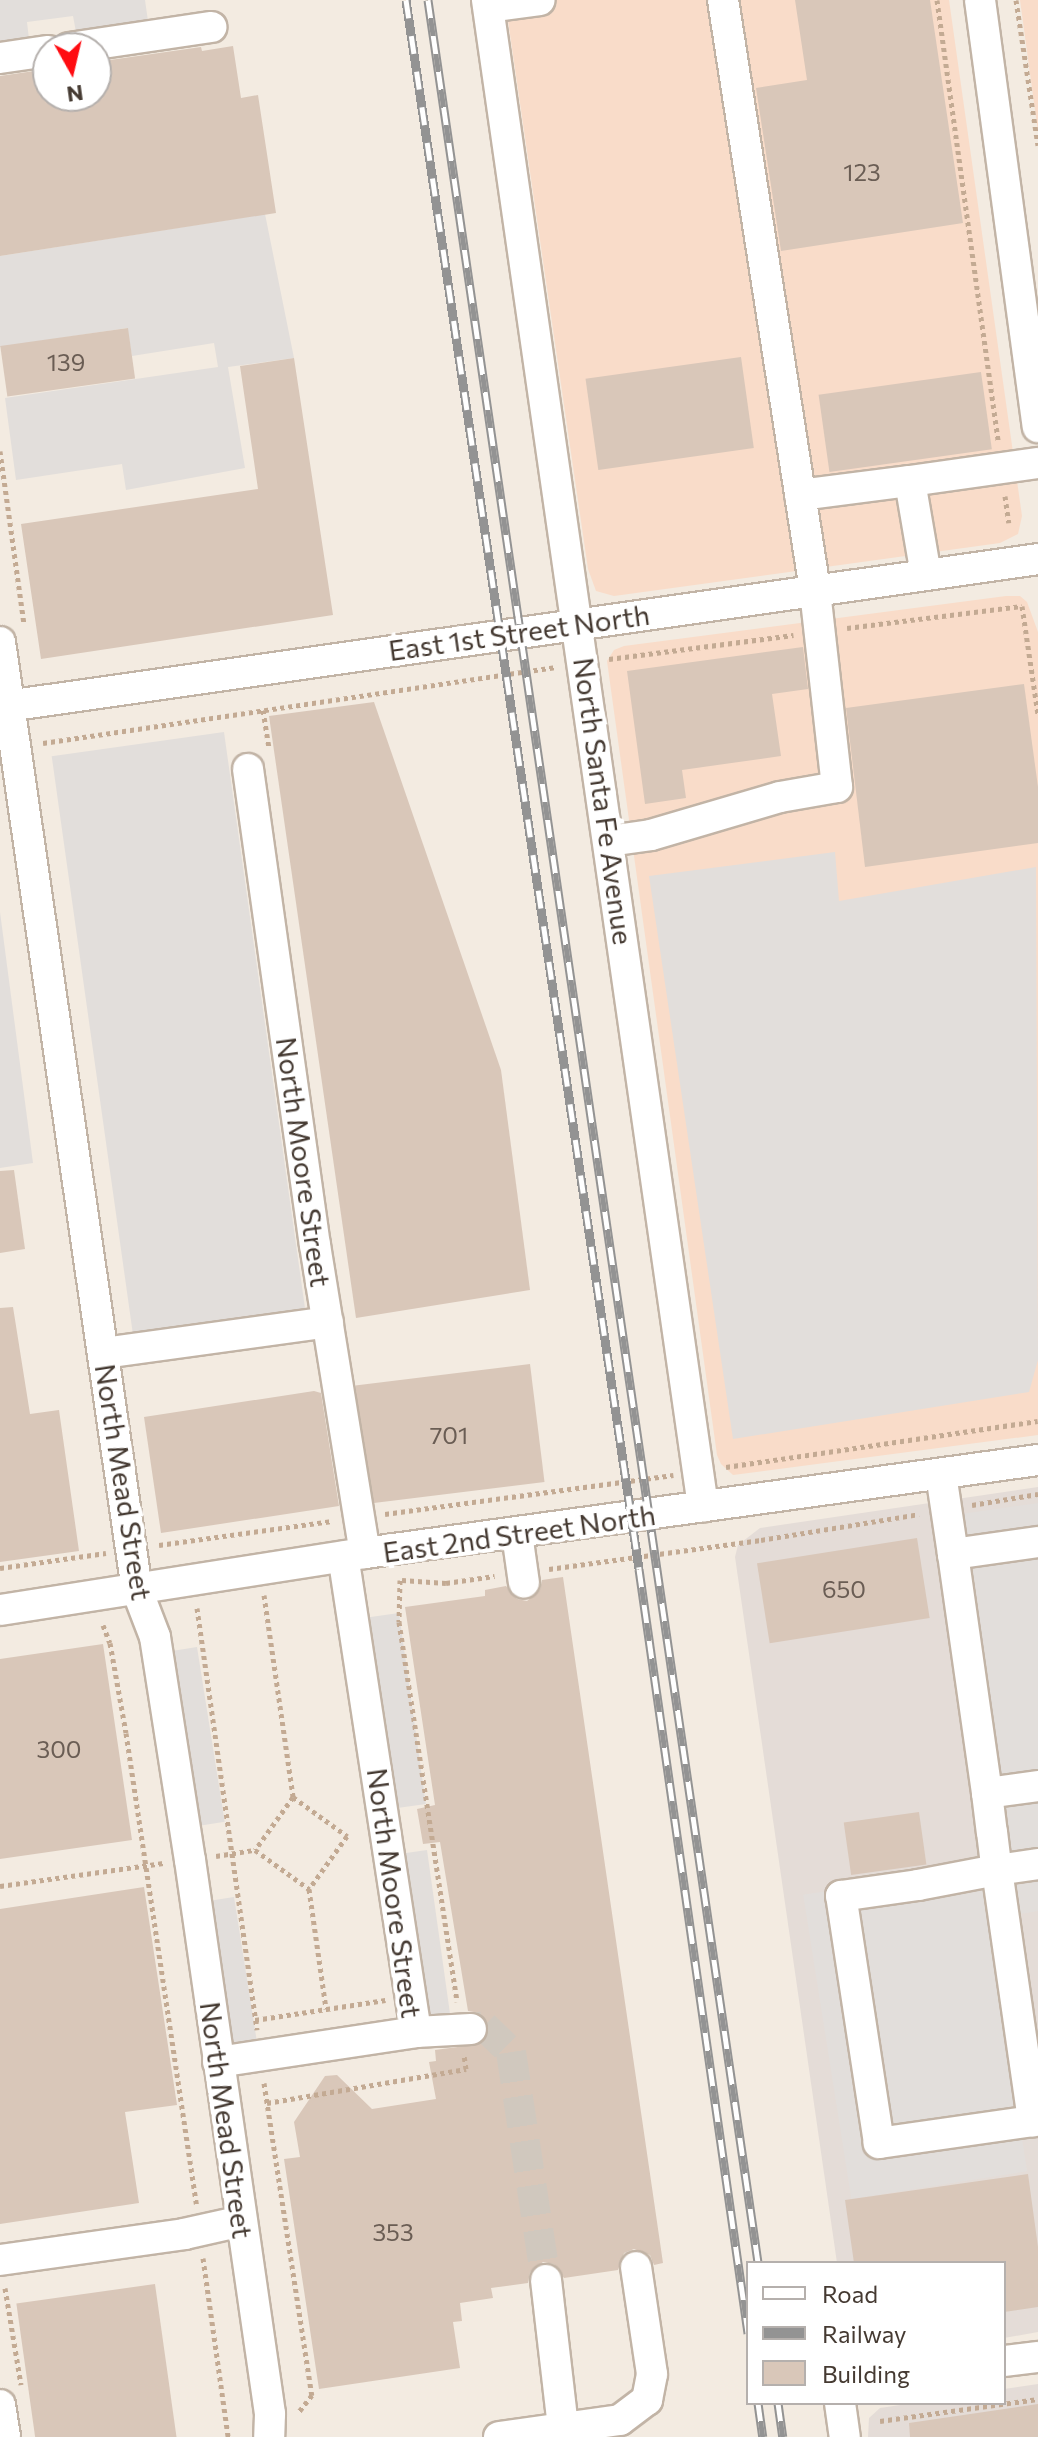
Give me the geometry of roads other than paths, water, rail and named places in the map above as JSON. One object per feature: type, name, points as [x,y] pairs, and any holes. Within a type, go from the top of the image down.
[{"type":"street","points":[[488,4],[540,0]]},
{"type":"street","points":[[609,841],[651,835],[780,797],[837,787],[815,590],[723,0]]},
{"type":"street","points":[[980,0],[1038,427]]},
{"type":"street","name":"North Santa Fe Avenue","points":[[488,4],[703,1507]]},
{"type":"street","points":[[112,42],[211,27]]},
{"type":"street","points":[[0,58],[32,53]]},
{"type":"street","points":[[800,495],[1038,463]]},
{"type":"street","points":[[910,481],[926,575]]},
{"type":"street","name":"East 1st Street North","points":[[4,706],[1038,559]]},
{"type":"street","name":"North Mead Street","points":[[12,634],[4,706],[15,747],[137,1590],[155,1637],[190,1860],[269,2425]]},
{"type":"street","name":"North Moore Street","points":[[218,2062],[416,2032],[354,1555],[359,1517],[248,769]]},
{"type":"street","points":[[103,1353],[328,1322]]},
{"type":"street","name":"East 2nd Street North","points":[[0,1610],[354,1555],[1038,1460]]},
{"type":"street","points":[[941,1474],[987,1793],[997,1870],[1033,2121],[879,2143],[841,1896],[997,1870],[1038,1864]]},
{"type":"street","points":[[517,1534],[524,1583]]},
{"type":"street","points":[[953,1554],[1038,1542]]},
{"type":"street","points":[[987,1793],[1038,1786]]},
{"type":"street","points":[[416,2032],[466,2030]]},
{"type":"street","points":[[0,2260],[242,2221]]},
{"type":"street","points":[[499,2437],[620,2420],[647,2400],[652,2374],[636,2267]]},
{"type":"street","points":[[546,2280],[563,2428]]},
{"type":"street","points":[[1006,2361],[1038,2357]]},
{"type":"street","points":[[5,2437],[11,2399]]},
{"type":"street","points":[[840,2405],[845,2437]]},
{"type":"tunnel","points":[[471,2029],[484,2026],[511,2052],[546,2280]]},
{"type":"railway","points":[[406,0],[639,1569],[746,2319]]},
{"type":"railway","points":[[428,0],[758,2261]]},
{"type":"railway","points":[[758,2405],[763,2437]]},
{"type":"railway","points":[[778,2405],[783,2437]]}]
